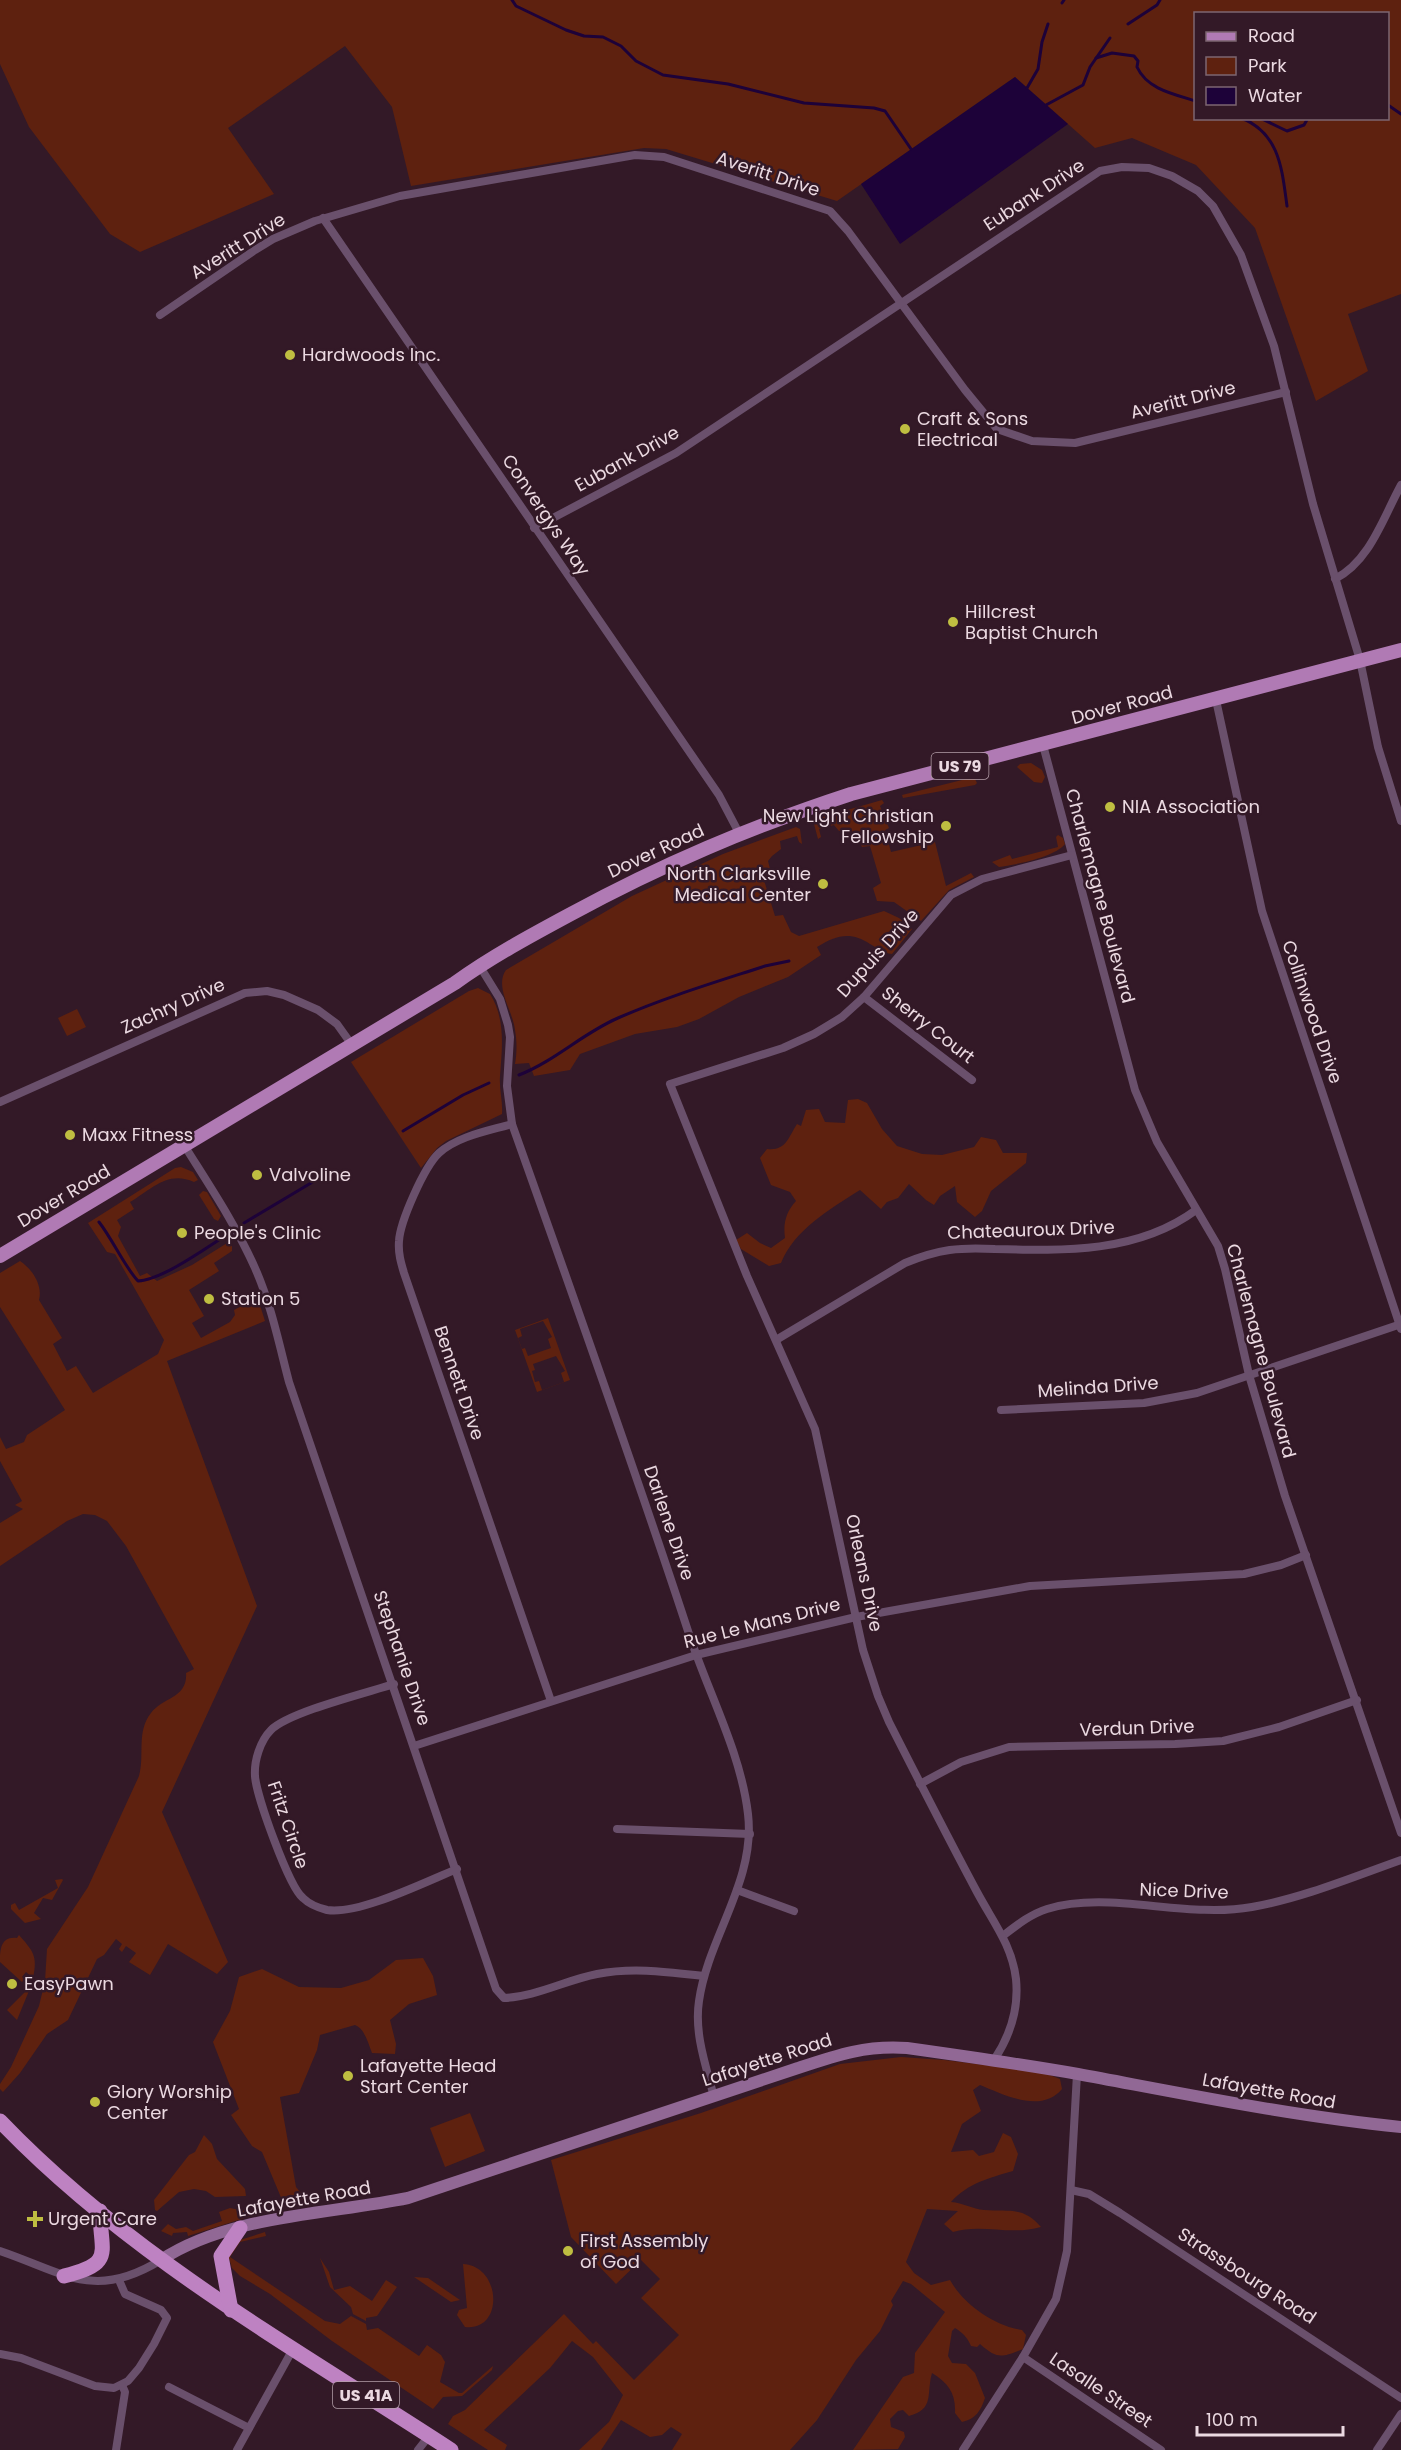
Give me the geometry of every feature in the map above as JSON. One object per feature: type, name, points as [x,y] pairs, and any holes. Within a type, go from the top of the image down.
[{"type":"highway","name":"US 41A","points":[[0,2121],[59,2177],[161,2260],[231,2310],[451,2450]]},
{"type":"highway","points":[[64,2276],[87,2270],[96,2264],[102,2255],[104,2244],[100,2230],[100,2211]]},
{"type":"highway","points":[[231,2310],[221,2256],[240,2228]]},
{"type":"main road","name":"Dover Road","points":[[0,1256],[455,983],[479,965],[616,889],[679,858],[739,833],[851,794],[1401,650]]},
{"type":"main road","name":"Lafayette Road","points":[[161,2260],[174,2251],[240,2228],[304,2214],[360,2208],[408,2198],[835,2056],[880,2046],[994,2060],[1331,2120],[1401,2127]]},
{"type":"street","name":"Averitt Drive","points":[[160,315],[273,239],[323,218],[400,196],[634,155],[664,157],[830,211],[848,231],[997,429],[1032,441],[1057,444],[1075,443],[1286,392]]},
{"type":"street","name":"Eubank Drive","points":[[534,528],[676,453],[1100,171],[1122,167],[1149,168],[1172,176],[1198,191],[1219,216],[1241,255],[1274,346],[1313,504],[1360,660],[1378,747],[1401,821]]},
{"type":"street","name":"Convergys Way","points":[[323,218],[719,795],[739,833]]},
{"type":"street","points":[[1335,579],[1347,573],[1357,563],[1384,520],[1401,485]]},
{"type":"street","name":"Collinwood Drive","points":[[1216,700],[1260,905],[1401,1326]]},
{"type":"street","name":"Charlemagne Boulevard","points":[[1044,745],[1135,1090],[1157,1142],[1218,1246],[1249,1375],[1287,1502],[1401,1833]]},
{"type":"street","name":"Dupuis Drive","points":[[670,1084],[783,1048],[814,1034],[842,1017],[864,997],[951,896],[962,888],[982,879],[1072,855]]},
{"type":"street","name":"Darlene Drive","points":[[479,965],[500,999],[508,1024],[510,1037],[507,1086],[512,1124],[696,1655],[741,1776],[750,1834],[737,1890],[703,1976],[698,2004],[699,2034],[714,2097]]},
{"type":"street","name":"Zachry Drive","points":[[0,1102],[245,993],[267,991],[318,1010],[337,1024],[352,1045]]},
{"type":"street","name":"Sherry Court","points":[[864,997],[972,1080]]},
{"type":"street","name":"Orleans Drive","points":[[670,1084],[747,1276],[815,1428],[863,1650],[878,1696],[920,1784],[979,1896],[1004,1935],[1011,1956],[1016,1980],[1016,2006],[1006,2042],[994,2060]]},
{"type":"street","name":"Bennett Drive","points":[[512,1124],[459,1141],[438,1154],[424,1175],[400,1233],[399,1253],[551,1701]]},
{"type":"street","name":"Stephanie Drive","points":[[184,1145],[222,1207],[255,1268],[268,1303],[289,1382],[394,1684],[496,1989],[504,1998],[521,1998],[572,1979],[621,1970],[703,1976]]},
{"type":"street","name":"Chateauroux Drive","points":[[776,1340],[905,1263],[926,1254],[950,1248],[974,1247],[1099,1248],[1151,1234],[1196,1210]]},
{"type":"street","name":"Melinda Drive","points":[[1001,1410],[1144,1403],[1197,1393],[1401,1326]]},
{"type":"street","name":"Rue Le Mans Drive","points":[[414,1746],[696,1655],[856,1617],[1030,1586],[1244,1574],[1281,1565],[1306,1555]]},
{"type":"street","name":"Fritz Circle","points":[[394,1684],[286,1719],[270,1731],[264,1739],[256,1758],[255,1779],[283,1863],[295,1889],[303,1899],[314,1906],[328,1910],[364,1905],[457,1869]]},
{"type":"street","name":"Verdun Drive","points":[[920,1784],[961,1762],[1009,1747],[1223,1741],[1279,1727],[1357,1700]]},
{"type":"street","points":[[617,1829],[750,1834]]},
{"type":"street","name":"Nice Drive","points":[[1004,1935],[1033,1915],[1047,1909],[1092,1902],[1195,1911],[1252,1908],[1320,1888],[1401,1860]]},
{"type":"street","points":[[737,1890],[794,1911]]},
{"type":"street","points":[[963,2450],[1023,2357],[1056,2299],[1067,2251],[1077,2074]]},
{"type":"street","name":"Strassbourg Road","points":[[1071,2190],[1089,2194],[1120,2212],[1401,2398]]},
{"type":"street","points":[[0,2251],[64,2276],[94,2282],[119,2280],[147,2269],[161,2260]]},
{"type":"street","points":[[0,2354],[28,2361],[96,2386],[109,2389],[122,2385],[134,2374],[145,2358],[167,2318],[161,2310],[125,2294],[119,2280]]},
{"type":"street","points":[[237,2450],[293,2349]]},
{"type":"street","name":"Lasalle Street","points":[[1023,2357],[1161,2450]]},
{"type":"street","points":[[116,2450],[125,2392],[122,2385]]},
{"type":"street","points":[[170,2387],[249,2428]]},
{"type":"street","points":[[1377,2450],[1401,2414]]},
{"type":"street","points":[[418,2450],[429,2436]]},
{"type":"green space","points":[[0,0],[1401,0],[1401,294],[1348,314],[1368,371],[1316,401],[1255,228],[1196,165],[1132,138],[1095,148],[1015,77],[837,201],[666,149],[644,148],[411,186],[392,107],[345,46],[228,128],[274,194],[140,252],[110,234],[29,127],[0,64]]},
{"type":"green space","points":[[1031,763],[1042,770],[1045,777],[1042,783],[1034,782],[1017,767],[1020,764]]},
{"type":"green space","points":[[974,777],[977,783],[975,785],[903,798],[902,795]]},
{"type":"green space","points":[[882,800],[884,803],[880,806],[889,828],[885,830],[891,852],[935,842],[946,886],[971,873],[974,877],[949,890],[921,921],[894,902],[877,901],[873,888],[881,883],[870,846],[862,847],[854,834],[839,831],[834,825],[819,829],[821,837],[818,839],[814,824],[816,819]]},
{"type":"green space","points":[[796,827],[800,829],[802,844],[797,836],[780,841],[781,849],[768,861],[771,873],[763,877],[775,916],[783,915],[791,932],[799,936],[884,911],[899,918],[912,929],[892,954],[856,937],[837,937],[817,947],[821,955],[788,977],[739,997],[699,1019],[677,1027],[635,1034],[580,1054],[570,1070],[534,1076],[529,1063],[515,1064],[514,1023],[502,984],[506,970],[632,896],[723,854]]},
{"type":"green space","points":[[1058,835],[1063,838],[1065,844],[1053,853],[999,867],[992,862],[1010,855],[1012,859],[1058,847],[1056,837]]},
{"type":"green space","points":[[478,988],[490,994],[501,1024],[502,1114],[446,1141],[437,1148],[421,1168],[351,1062],[469,991]]},
{"type":"green space","points":[[77,1009],[86,1027],[67,1036],[58,1018]]},
{"type":"green space","points":[[858,1099],[867,1103],[882,1129],[897,1146],[922,1154],[942,1155],[974,1147],[981,1137],[996,1140],[1003,1153],[1027,1153],[1026,1163],[991,1191],[982,1211],[975,1217],[957,1202],[955,1186],[940,1196],[934,1205],[909,1184],[898,1198],[887,1202],[881,1209],[860,1190],[804,1230],[787,1251],[781,1263],[769,1266],[741,1249],[736,1240],[747,1233],[771,1248],[785,1238],[786,1218],[796,1201],[790,1192],[771,1185],[760,1158],[767,1149],[778,1148],[786,1142],[797,1124],[801,1126],[806,1110],[819,1109],[825,1122],[845,1123],[848,1100]]},
{"type":"green space","points":[[181,1167],[193,1172],[198,1180],[194,1182],[176,1178],[168,1180],[130,1202],[134,1209],[117,1220],[121,1227],[118,1236],[140,1276],[147,1273],[157,1281],[192,1265],[232,1240],[232,1251],[214,1263],[219,1271],[189,1290],[204,1316],[192,1323],[201,1338],[230,1322],[235,1315],[234,1310],[247,1303],[259,1302],[265,1321],[167,1361],[257,1606],[162,1812],[228,1962],[217,1974],[168,1944],[150,1975],[129,1962],[136,1953],[126,1946],[122,1952],[119,1949],[122,1944],[116,1939],[104,1955],[97,1959],[68,2020],[47,2034],[20,2073],[3,2092],[0,2084],[11,2067],[39,2006],[45,1981],[47,1949],[88,1887],[139,1776],[142,1736],[146,1720],[156,1708],[183,1688],[186,1673],[194,1669],[126,1546],[107,1521],[95,1515],[83,1514],[67,1521],[0,1566],[0,1523],[23,1509],[15,1505],[22,1501],[0,1461],[0,1437],[6,1449],[24,1442],[27,1435],[65,1410],[0,1307],[0,1273],[20,1261],[29,1268],[38,1283],[39,1300],[62,1338],[53,1344],[67,1371],[76,1366],[93,1393],[158,1354],[164,1340],[115,1254],[107,1252],[88,1223],[175,1168]]},
{"type":"green space","points":[[203,1191],[207,1192],[221,1216],[218,1221],[214,1219],[199,1195]]},
{"type":"green space","points":[[548,1318],[570,1380],[537,1392],[515,1330]],"holes":[[[543,1321],[552,1337],[548,1339],[551,1348],[528,1356],[525,1348],[522,1349],[518,1338],[522,1336],[520,1329]],[[556,1356],[565,1371],[561,1373],[564,1382],[542,1390],[539,1381],[535,1382],[533,1364]]]},
{"type":"green space","points":[[55,1880],[63,1880],[52,1900],[43,1898],[34,1913],[41,1919],[25,1923],[11,1909],[11,1905],[15,1903],[19,1910],[58,1888]]},
{"type":"green space","points":[[19,1935],[31,1950],[35,1964],[33,1978],[26,1972],[22,1977],[25,1979],[22,1982],[0,1962],[2,1944]]},
{"type":"green space","points":[[423,1958],[433,1976],[437,1995],[409,2004],[390,2020],[396,2044],[395,2054],[372,2053],[364,2033],[355,2025],[320,2035],[317,2050],[299,2093],[280,2097],[296,2187],[305,2198],[315,2203],[285,2207],[262,2152],[252,2146],[231,2115],[239,2109],[213,2042],[230,2011],[239,1977],[262,1969],[299,1987],[341,1988],[369,1980],[396,1960]]},
{"type":"green space","points":[[31,1986],[17,2020],[7,2010]]},
{"type":"green space","name":"First Assembly of God","points":[[901,2057],[1042,2072],[1060,2079],[1062,2089],[1044,2100],[1033,2101],[1011,2097],[980,2085],[973,2090],[981,2111],[962,2124],[951,2152],[973,2150],[979,2156],[994,2152],[1003,2133],[1011,2137],[1018,2154],[1013,2171],[987,2179],[964,2190],[951,2202],[980,2209],[1015,2211],[1028,2216],[1041,2227],[1019,2230],[974,2229],[953,2232],[944,2224],[958,2211],[927,2209],[906,2262],[914,2273],[931,2285],[950,2280],[963,2298],[981,2313],[1001,2324],[1022,2330],[1026,2335],[1023,2349],[1000,2356],[991,2353],[980,2344],[977,2347],[971,2346],[955,2328],[952,2331],[948,2356],[952,2363],[966,2364],[975,2373],[985,2398],[980,2410],[974,2416],[962,2422],[955,2413],[950,2389],[932,2373],[928,2400],[923,2409],[909,2416],[903,2410],[898,2411],[890,2419],[891,2427],[904,2432],[905,2437],[898,2449],[853,2450],[903,2377],[914,2373],[915,2353],[945,2312],[911,2284],[903,2281],[891,2301],[893,2305],[880,2331],[856,2360],[817,2420],[790,2450],[672,2450],[682,2434],[671,2427],[662,2435],[650,2437],[621,2420],[601,2450],[579,2450],[609,2422],[623,2395],[593,2357],[572,2341],[550,2368],[484,2430],[507,2445],[505,2450],[488,2450],[448,2424],[453,2416],[465,2410],[564,2314],[593,2344],[596,2341],[634,2380],[679,2335],[641,2298],[660,2279],[641,2260],[616,2284],[571,2237],[551,2160],[701,2113],[840,2064]]},
{"type":"green space","points":[[470,2113],[485,2151],[445,2167],[430,2128]]},
{"type":"green space","points":[[204,2135],[212,2144],[217,2159],[245,2189],[246,2196],[215,2197],[206,2191],[194,2189],[179,2192],[157,2211],[155,2210],[154,2200],[189,2155],[195,2152]]},
{"type":"green space","points":[[230,2208],[250,2212],[251,2216],[188,2236],[187,2232],[173,2233],[172,2236],[161,2231],[168,2224],[176,2229],[186,2227],[193,2231],[222,2221],[219,2212]]},
{"type":"green space","points":[[265,2232],[266,2236],[240,2242],[230,2257],[325,2321],[340,2324],[351,2316],[366,2324],[367,2330],[378,2328],[419,2356],[427,2345],[441,2355],[445,2362],[440,2382],[459,2393],[462,2393],[493,2366],[492,2370],[462,2396],[443,2397],[433,2409],[332,2341],[232,2268],[229,2258],[226,2258],[240,2240]]},
{"type":"green space","points":[[320,2258],[329,2272],[334,2290],[350,2286],[372,2301],[386,2280],[397,2287],[377,2316],[366,2318],[366,2321],[353,2314],[351,2307],[330,2287]]},
{"type":"green space","points":[[463,2264],[476,2267],[485,2275],[491,2286],[492,2310],[487,2320],[478,2326],[465,2327],[457,2315],[459,2310],[467,2308]]},
{"type":"green space","points":[[414,2277],[428,2278],[460,2300],[451,2302]]},
{"type":"water","points":[[1015,77],[1068,124],[900,244],[861,184]]},
{"type":"waterway","points":[[512,0],[516,6],[566,30],[584,36],[603,37],[621,46],[636,61],[663,75],[728,84],[804,103],[874,108],[885,111],[911,149]]},
{"type":"waterway","points":[[1128,24],[1157,5],[1160,0]]},
{"type":"waterway","points":[[1027,88],[1038,69],[1042,42],[1048,24]]},
{"type":"waterway","points":[[1046,105],[1083,85],[1090,67],[1110,38]]},
{"type":"waterway","points":[[1096,58],[1112,53],[1134,56],[1138,61],[1137,67],[1147,81],[1170,93],[1194,100]]},
{"type":"waterway","points":[[1389,106],[1401,114]]},
{"type":"waterway","points":[[1245,120],[1264,133],[1277,154],[1287,206]]},
{"type":"waterway","points":[[1264,120],[1287,131],[1304,125],[1307,120]]},
{"type":"waterway","points":[[519,1075],[618,1018],[710,984],[765,966],[789,961]]},
{"type":"waterway","points":[[403,1131],[463,1095],[489,1083]]},
{"type":"waterway","points":[[244,1223],[316,1180]]},
{"type":"waterway","points":[[99,1222],[138,1281],[171,1269],[228,1234]]},
{"type":"place","name":"Hardwoods Inc.","points":[[290,355]]},
{"type":"place","name":"Craft & Sons Electrical","points":[[905,429]]},
{"type":"place","name":"Hillcrest Baptist Church","points":[[953,622]]},
{"type":"place","name":"NIA Association","points":[[1110,807]]},
{"type":"place","name":"New Light Christian Fellowship","points":[[946,826]]},
{"type":"place","name":"North Clarksville Medical Center","points":[[823,884]]},
{"type":"place","name":"Maxx Fitness","points":[[70,1135]]},
{"type":"place","name":"Valvoline","points":[[257,1175]]},
{"type":"place","name":"People's Clinic","points":[[182,1233]]},
{"type":"place","name":"Station 5","points":[[209,1299]]},
{"type":"place","name":"EasyPawn","points":[[12,1984]]},
{"type":"place","name":"Lafayette Head Start Center","points":[[348,2076]]},
{"type":"place","name":"Glory Worship Center","points":[[95,2102]]},
{"type":"place","name":"Urgent Care","points":[[35,2219]]},
{"type":"place","name":"First Assembly of God","points":[[568,2251]]}]
